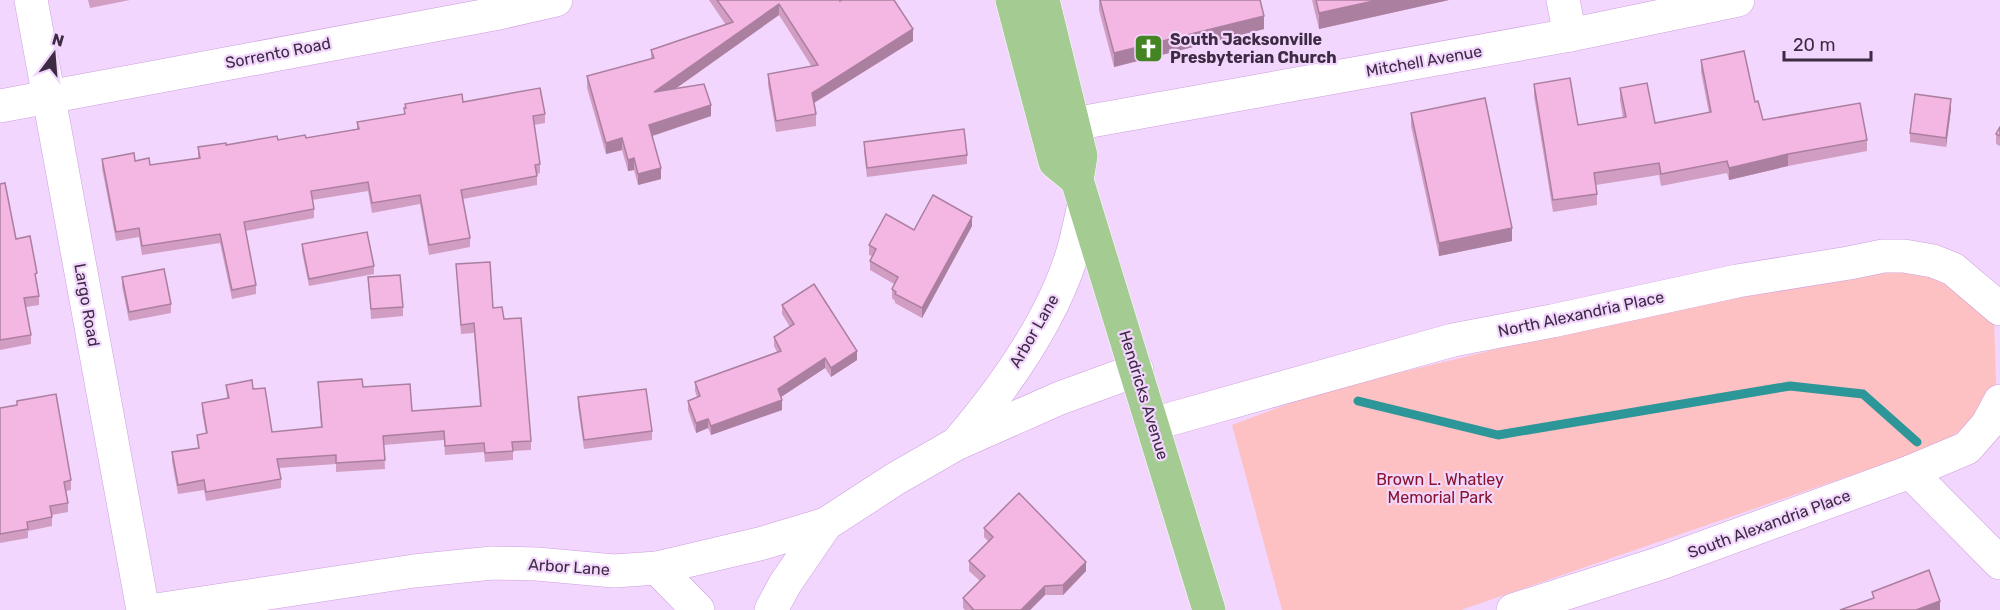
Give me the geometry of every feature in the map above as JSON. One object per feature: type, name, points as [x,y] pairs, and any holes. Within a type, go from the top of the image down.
[{"type":"main road","points":[[1012,0],[1055,162],[1081,192]]},
{"type":"main road","name":"Hendricks Avenue","points":[[1043,0],[1081,156],[1081,192],[1209,610]]},
{"type":"street","name":"Largo Road","points":[[31,0],[143,610]]},
{"type":"street","name":"Sorrento Road","points":[[0,106],[499,13],[556,0]]},
{"type":"street","points":[[1563,0],[1570,35]]},
{"type":"street","name":"Mitchell Avenue","points":[[1074,124],[1570,35],[1738,0]]},
{"type":"street","name":"Arbor Lane","points":[[956,444],[982,414],[1023,354],[1047,313],[1072,257],[1081,192]]},
{"type":"street","name":"North Alexandria Place","points":[[1153,424],[1453,340],[1737,281],[1883,256],[1904,256],[1933,261],[1953,269],[2000,309]]},
{"type":"street","name":"Arbor Lane","points":[[156,610],[414,571],[492,563],[537,564],[614,571],[657,568],[764,543],[826,524],[895,479],[956,444],[1060,398],[1137,370]]},
{"type":"street","name":"South Alexandria Place","points":[[1513,610],[1661,563],[1910,472],[1967,448],[1987,424],[2000,401]]},
{"type":"street","points":[[1910,472],[2000,563]]},
{"type":"street","points":[[771,610],[785,584],[826,524]]},
{"type":"street","points":[[657,568],[698,610]]},
{"type":"green space","name":"Brown L. Whatley Memorial Park","points":[[1883,263],[1946,276],[1994,316],[1996,384],[1974,422],[1936,446],[1461,610],[1282,610],[1232,425],[1320,392],[1736,291]]},
{"type":"building","points":[[717,0],[894,0],[913,29],[812,93],[816,114],[776,121],[768,74],[818,65],[779,4],[654,92],[704,84],[711,105],[649,125],[661,168],[638,174],[634,158],[628,160],[622,138],[606,143],[587,76],[654,58],[651,50],[733,22]]},
{"type":"building","name":"South Jacksonville Presbyterian Church","points":[[1100,0],[1260,0],[1264,16],[1114,53]]},
{"type":"building","points":[[1316,0],[1378,0],[1319,13]]},
{"type":"building","points":[[1744,51],[1755,102],[1758,101],[1763,120],[1860,103],[1867,140],[1788,154],[1729,168],[1727,161],[1661,174],[1659,163],[1594,173],[1597,194],[1553,200],[1534,84],[1570,78],[1578,125],[1626,117],[1620,88],[1647,83],[1655,123],[1711,112],[1701,60]]},
{"type":"building","points":[[540,88],[545,114],[533,116],[540,164],[535,165],[537,176],[461,190],[470,238],[429,245],[420,195],[372,203],[368,182],[311,191],[314,209],[244,222],[256,285],[232,290],[220,234],[142,246],[139,228],[116,232],[102,159],[134,153],[135,161],[149,158],[150,165],[200,158],[198,147],[226,143],[226,145],[277,136],[278,140],[305,135],[306,138],[359,129],[357,122],[405,114],[405,104],[462,94],[463,102]]},
{"type":"building","points":[[1915,94],[1951,99],[1946,138],[1910,133]]},
{"type":"building","points":[[1485,98],[1512,228],[1439,243],[1411,113]]},
{"type":"building","points":[[964,129],[967,155],[867,168],[864,142]]},
{"type":"building","points":[[5,183],[16,239],[30,236],[39,296],[24,298],[31,335],[0,340],[0,184]]},
{"type":"building","points":[[933,195],[972,217],[922,308],[895,294],[896,292],[892,289],[898,277],[870,261],[876,249],[869,245],[886,214],[914,230]]},
{"type":"building","points":[[367,232],[374,266],[309,279],[302,244]]},
{"type":"building","points":[[490,262],[493,308],[502,307],[504,319],[521,318],[531,441],[512,442],[513,451],[485,453],[484,443],[445,446],[444,431],[383,436],[385,460],[336,463],[336,455],[277,459],[281,479],[206,492],[204,480],[178,485],[172,452],[199,448],[197,435],[207,433],[202,403],[229,398],[226,385],[252,380],[253,389],[265,388],[272,432],[322,427],[318,382],[362,379],[363,387],[410,384],[412,411],[481,406],[474,323],[461,325],[456,264]]},
{"type":"building","points":[[164,269],[171,304],[129,312],[122,277]]},
{"type":"building","points":[[400,275],[403,307],[371,309],[368,277]]},
{"type":"building","points":[[814,284],[857,351],[831,368],[825,358],[778,389],[782,400],[711,426],[708,419],[696,423],[688,401],[700,396],[695,382],[781,351],[774,337],[794,324],[782,305]]},
{"type":"building","points":[[646,389],[652,431],[584,440],[578,397]]},
{"type":"building","points":[[56,394],[71,480],[64,482],[68,503],[50,506],[52,517],[27,522],[28,529],[0,534],[0,408],[17,405],[17,401]]},
{"type":"building","points":[[1019,493],[1086,562],[1063,585],[1045,586],[1021,610],[972,610],[963,598],[985,576],[969,561],[993,537],[984,528]]},
{"type":"building","points":[[1929,570],[1940,601],[1916,610],[1840,610],[1874,598],[1872,592]]},
{"type":"waterway","points":[[1358,401],[1498,435],[1790,386],[1863,394],[1917,442]]},
{"type":"place","name":"South Jacksonville Presbyterian Church","points":[[1149,48]]}]
